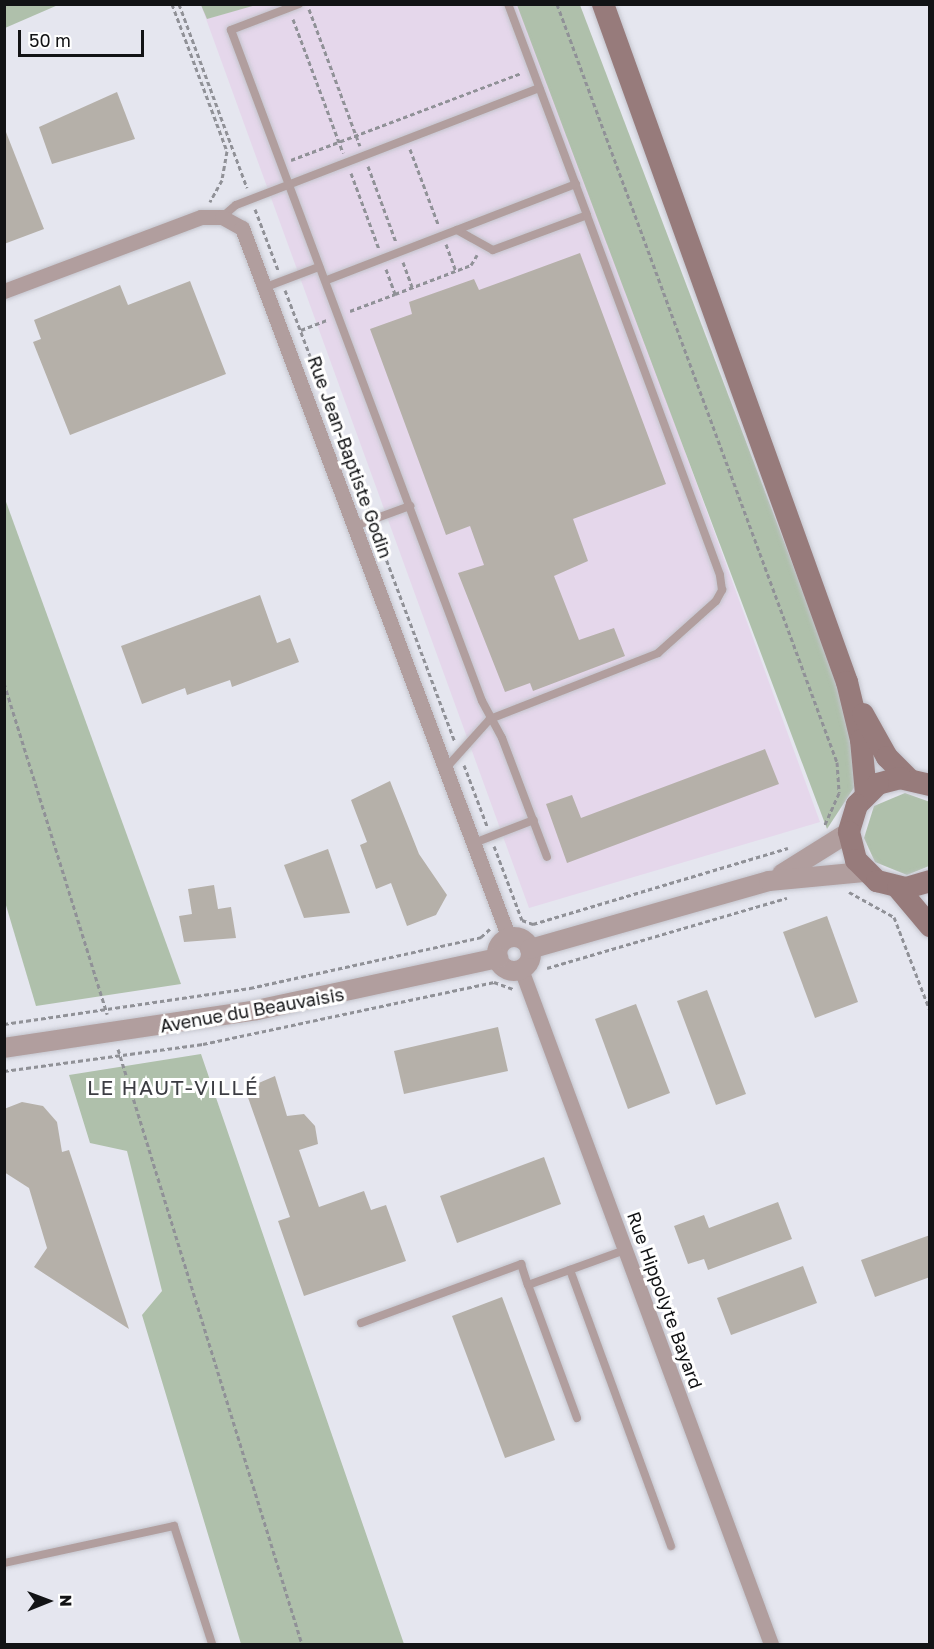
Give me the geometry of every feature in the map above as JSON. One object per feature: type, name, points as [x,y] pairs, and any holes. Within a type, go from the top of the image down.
[{"type":"main road","points":[[587,4],[730,363]]},
{"type":"main road","points":[[603,4],[730,363],[847,682],[861,740],[866,794]]},
{"type":"main road","points":[[847,682],[887,757],[919,782]]},
{"type":"main road","points":[[919,782],[885,781],[866,794],[853,811],[849,832],[852,854],[864,872],[898,888],[930,926]]},
{"type":"main road","points":[[898,888],[930,881]]},
{"type":"street","points":[[4,291],[201,217],[222,217]]},
{"type":"street","name":"Rue Jean-Baptiste Godin","points":[[222,217],[246,234],[506,930]]},
{"type":"street","points":[[769,881],[826,850],[849,832]]},
{"type":"street","points":[[530,949],[769,881],[833,872],[864,872]]},
{"type":"street","points":[[506,930],[523,940],[530,949],[529,961],[521,969],[507,969],[498,958],[499,946],[506,930]]},
{"type":"street","name":"Avenue du Beauvaisis","points":[[4,1048],[113,1035],[335,996],[498,958]]},
{"type":"street","name":"Rue Hippolyte Bayard","points":[[521,969],[771,1644]]},
{"type":"lane","points":[[299,4],[231,30],[319,267],[327,280],[490,720],[502,738],[547,857]]},
{"type":"lane","points":[[446,768],[490,720],[658,653],[716,601],[722,590],[720,575],[508,4]]},
{"type":"lane","points":[[222,217],[251,199],[539,88]]},
{"type":"lane","points":[[327,280],[576,184]]},
{"type":"lane","points":[[457,230],[494,250],[587,215]]},
{"type":"lane","points":[[266,287],[319,267]]},
{"type":"lane","points":[[355,526],[410,506]]},
{"type":"lane","points":[[474,843],[534,820]]},
{"type":"lane","points":[[528,1285],[625,1250]]},
{"type":"lane","points":[[361,1323],[521,1264],[577,1418]]},
{"type":"lane","points":[[570,1270],[671,1546]]},
{"type":"lane","points":[[4,1563],[174,1526],[212,1644]]},
{"type":"path","points":[[172,4],[227,151],[222,180],[201,217]]},
{"type":"path","points":[[179,4],[522,920],[533,924],[799,844]]},
{"type":"path","points":[[557,4],[837,762],[839,793],[821,837],[826,850]]},
{"type":"path","points":[[281,163],[532,69]]},
{"type":"path","points":[[399,119],[456,271]]},
{"type":"path","points":[[4,683],[302,1644]]},
{"type":"path","points":[[833,872],[843,889],[894,917],[930,1011]]},
{"type":"path","points":[[547,968],[796,896]]},
{"type":"path","points":[[4,1024],[106,1011],[250,988],[482,937],[506,930],[522,920]]},
{"type":"path","points":[[4,1071],[120,1057],[300,1026],[495,982]]},
{"type":"shaded area","points":[[201,5],[522,5],[820,822],[529,908]]},
{"type":"green space","points":[[5,4],[58,4],[58,5],[5,28]]},
{"type":"green space","points":[[201,4],[256,5],[207,19]]},
{"type":"green space","points":[[517,5],[580,5],[845,702],[859,780],[827,829]]},
{"type":"green space","points":[[5,499],[181,984],[36,1006],[5,902]]},
{"type":"green space","points":[[905,793],[930,802],[929,866],[907,875],[875,862],[864,838],[874,806]]},
{"type":"green space","points":[[201,1054],[404,1644],[241,1644],[142,1315],[162,1291],[127,1151],[90,1143],[69,1075]]},
{"type":"building","points":[[117,92],[135,139],[52,164],[39,127]]},
{"type":"building","points":[[4,127],[44,229],[4,244]]},
{"type":"building","points":[[580,253],[666,484],[573,519],[588,561],[554,576],[579,640],[614,628],[625,656],[533,691],[530,683],[505,692],[458,573],[484,565],[470,526],[446,535],[370,329],[412,314],[409,302],[474,279],[479,290]]},
{"type":"building","points":[[190,281],[226,374],[70,435],[33,342],[41,339],[34,320],[120,285],[128,305]]},
{"type":"building","points":[[260,595],[277,643],[290,638],[299,662],[232,687],[230,680],[187,695],[185,688],[142,704],[121,646]]},
{"type":"building","points":[[765,749],[779,784],[567,863],[546,804],[572,795],[581,818]]},
{"type":"building","points":[[390,781],[419,854],[447,895],[436,915],[407,926],[391,883],[376,889],[360,845],[367,842],[351,800]]},
{"type":"building","points":[[328,849],[350,913],[304,918],[284,865]]},
{"type":"building","points":[[214,885],[218,909],[231,907],[236,938],[184,942],[179,916],[192,914],[188,889]]},
{"type":"building","points":[[827,916],[858,1002],[815,1018],[783,932]]},
{"type":"building","points":[[707,990],[746,1094],[716,1105],[677,1001]]},
{"type":"building","points":[[636,1004],[670,1093],[628,1109],[595,1019]]},
{"type":"building","points":[[498,1027],[508,1071],[404,1094],[394,1051]]},
{"type":"building","points":[[275,1076],[287,1116],[304,1114],[315,1126],[318,1144],[299,1150],[319,1207],[364,1191],[371,1210],[386,1205],[406,1261],[304,1296],[278,1221],[290,1217],[245,1089]]},
{"type":"building","points":[[22,1102],[43,1106],[57,1122],[62,1152],[69,1150],[129,1329],[34,1267],[47,1248],[29,1188],[4,1172],[4,1109]]},
{"type":"building","points":[[544,1157],[561,1204],[457,1243],[440,1196]]},
{"type":"building","points":[[778,1202],[792,1239],[708,1270],[704,1259],[688,1264],[674,1226],[704,1215],[709,1228]]},
{"type":"building","points":[[930,1235],[930,1277],[875,1297],[861,1260]]},
{"type":"building","points":[[803,1266],[817,1303],[731,1335],[717,1298]]},
{"type":"building","points":[[502,1297],[555,1440],[505,1458],[452,1316]]},
{"type":"district","name":"LE HAUT-VILLÉ","points":[[173,1087]]}]
